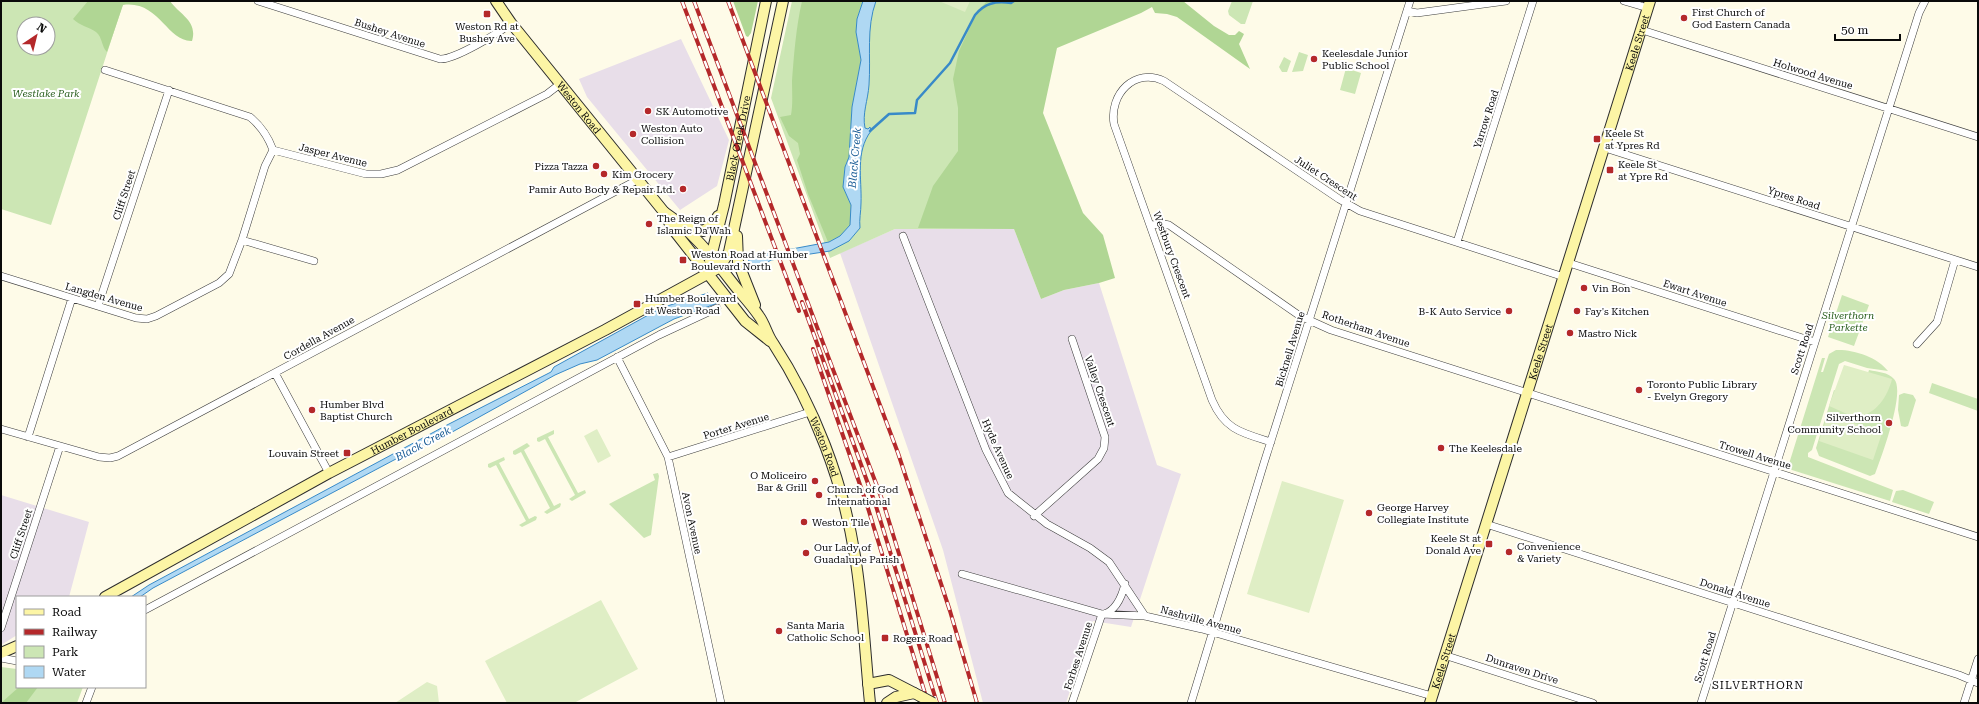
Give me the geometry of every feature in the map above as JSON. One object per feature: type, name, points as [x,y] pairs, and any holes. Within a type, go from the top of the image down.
[{"type":"main road","name":"Weston Road","points":[[496,1],[511,23],[664,212],[672,228],[696,257],[709,266],[720,267],[760,316],[772,342],[793,375],[829,456],[842,494],[855,554],[860,590],[870,703]]},
{"type":"main road","name":"Black Creek Drive","points":[[709,266],[724,205],[766,1]]},
{"type":"main road","name":"Black Creek Drive","points":[[720,267],[729,252],[783,1]]},
{"type":"main road","name":"Keele Street","points":[[1431,700],[1444,654],[1569,263],[1649,4]]},
{"type":"main road","points":[[679,222],[687,228],[694,230],[703,231],[709,229],[714,224],[724,205]]},
{"type":"main road","points":[[738,210],[738,262],[760,316]]},
{"type":"main road","name":"Weston Road","points":[[664,212],[679,222],[745,320],[772,342]]},
{"type":"main road","name":"Humber Boulevard","points":[[107,596],[709,266],[720,267]]},
{"type":"main road","points":[[1,653],[16,646]]},
{"type":"main road","points":[[868,684],[889,680],[933,703]]},
{"type":"main road","points":[[887,703],[896,697],[917,695]]},
{"type":"street","name":"Bushey Avenue","points":[[258,1],[440,59],[449,58],[498,33],[511,23]]},
{"type":"street","name":"Bicknell Avenue","points":[[1191,703],[1271,442],[1410,1]]},
{"type":"street","points":[[1407,11],[1417,13],[1506,1]]},
{"type":"street","name":"Yarrow Road","points":[[1457,242],[1533,1]]},
{"type":"street","points":[[1624,1],[1649,4]]},
{"type":"street","name":"Scott Road","points":[[1701,703],[1919,14],[1925,1]]},
{"type":"street","name":"Holwood Avenue","points":[[1642,30],[1978,137]]},
{"type":"street","points":[[105,70],[250,117],[259,125],[268,138],[273,150]]},
{"type":"street","name":"Westbury Crescent","points":[[1164,81],[1147,78],[1130,82],[1117,96],[1113,108],[1118,134],[1216,409],[1220,417],[1231,428],[1271,442]]},
{"type":"street","name":"Juliet Crescent","points":[[1164,81],[1346,204],[1360,211],[1564,277]]},
{"type":"street","name":"Jasper Avenue","points":[[273,150],[355,172],[381,174],[398,170],[547,94],[560,84]]},
{"type":"street","name":"Cliff Street","points":[[98,306],[169,90]]},
{"type":"street","name":"Ypres Road","points":[[1605,148],[1978,268]]},
{"type":"street","name":"Langden Avenue","points":[[1,276],[136,318],[147,319],[156,316],[219,283],[229,274],[242,240],[265,166],[273,150]]},
{"type":"street","name":"Cordella Avenue","points":[[1,429],[100,457],[110,458],[118,456],[637,180]]},
{"type":"street","name":"Rotherham Avenue","points":[[1150,225],[1170,225],[1300,316],[1331,330],[1527,392]]},
{"type":"street","name":"Hyde Avenue","points":[[903,236],[986,450],[1001,482],[1008,493],[1034,516],[1102,556],[1116,570],[1145,616]]},
{"type":"street","points":[[242,240],[314,261]]},
{"type":"street","points":[[1917,344],[1936,322],[1955,260]]},
{"type":"street","name":"Ewart Avenue","points":[[1569,263],[1815,342]]},
{"type":"street","points":[[28,437],[72,298]]},
{"type":"street","points":[[146,609],[617,358],[659,334],[717,308]]},
{"type":"street","name":"Valley Crescent","points":[[1034,516],[1089,468],[1104,448],[1105,437],[1072,339]]},
{"type":"street","name":"Avon Avenue","points":[[617,358],[668,457],[721,703]]},
{"type":"street","points":[[275,373],[329,473]]},
{"type":"street","name":"Trowell Avenue","points":[[1527,392],[1978,537]]},
{"type":"street","name":"Porter Avenue","points":[[668,457],[810,412]]},
{"type":"street","name":"Cliff Street","points":[[1,628],[60,446]]},
{"type":"street","name":"Donald Avenue","points":[[1486,524],[1975,682]]},
{"type":"street","name":"Nashville Avenue","points":[[962,574],[1102,614],[1145,616],[1213,632],[1431,700]]},
{"type":"street","points":[[1102,614],[1110,611],[1117,605],[1125,584]]},
{"type":"street","name":"Forbes Avenue","points":[[1072,703],[1102,614]]},
{"type":"street","name":"Dunraven Drive","points":[[1444,654],[1593,703]]},
{"type":"street","points":[[1,658],[16,661]]},
{"type":"street","points":[[1964,703],[1975,682],[1978,660]]},
{"type":"street","points":[[86,703],[92,688]]},
{"type":"shaded area","points":[[681,39],[729,140],[717,186],[680,210],[587,97],[579,79]]},
{"type":"shaded area","points":[[895,229],[1014,229],[1041,299],[1064,290],[1099,283],[1157,465],[1181,474],[1131,627],[1093,621],[1066,703],[983,703],[943,550],[840,253]]},
{"type":"shaded area","points":[[1,495],[89,522],[69,596],[16,596],[16,636],[1,645]]},
{"type":"green space","name":"Westlake Park","points":[[1,1],[124,1],[51,225],[1,209]]},
{"type":"green space","points":[[88,1],[170,1],[190,23],[193,34],[192,41],[183,40],[154,14],[145,9],[135,5],[123,5],[107,52],[96,32],[73,19]]},
{"type":"green space","points":[[733,1],[758,1],[751,33],[748,37],[746,36]]},
{"type":"green space","points":[[792,1],[1143,1],[1055,20],[1014,229],[895,229],[830,258],[771,98]]},
{"type":"green space","points":[[802,1],[863,1],[857,19],[856,32],[861,60],[852,107],[849,157],[845,167],[843,187],[851,205],[852,212],[850,225],[841,236],[828,242],[808,194],[797,160],[800,154],[798,143],[789,136],[780,117],[791,115],[794,51]]},
{"type":"green space","points":[[939,1],[970,1],[965,12]]},
{"type":"green space","points":[[987,1],[1183,1],[1214,26],[1229,35],[1235,35],[1239,31],[1244,34],[1239,44],[1250,69],[1177,17],[1155,13],[1152,7],[1057,48],[1043,113],[1083,213],[1103,235],[1115,278],[1099,283],[1064,290],[1041,299],[1014,229],[918,228],[933,186],[958,151],[958,108],[953,79],[959,51],[977,12]]},
{"type":"green space","points":[[1232,1],[1253,1],[1245,24],[1241,24],[1229,15],[1228,11]]},
{"type":"green space","points":[[1299,52],[1308,55],[1303,71],[1292,72]]},
{"type":"green space","points":[[1284,57],[1291,61],[1287,72],[1282,72],[1279,67]]},
{"type":"green space","points":[[1346,68],[1361,73],[1355,94],[1340,90]]},
{"type":"green space","name":"Silverthorn Parkette","points":[[1842,295],[1869,305],[1854,346],[1828,337]]},
{"type":"green space","points":[[1836,350],[1849,351],[1864,355],[1884,366],[1888,371],[1867,368],[1845,361],[1839,364],[1812,450],[1808,453],[1808,457],[1893,490],[1890,501],[1792,470],[1788,467],[1822,358],[1825,358],[1821,372],[1823,372],[1829,354]]},
{"type":"green space","points":[[1844,365],[1892,379],[1890,386],[1880,404],[1869,413],[1855,416],[1829,406]]},
{"type":"green space","points":[[1869,370],[1889,375],[1894,379],[1897,386],[1895,410],[1887,440],[1875,474],[1870,476],[1819,456],[1816,448],[1834,390],[1860,398]]},
{"type":"green space","points":[[1932,383],[1978,399],[1978,411],[1929,393]]},
{"type":"green space","points":[[1904,393],[1913,395],[1916,400],[1908,426],[1905,427],[1901,426],[1898,410],[1899,395]]},
{"type":"green space","points":[[1828,414],[1882,433],[1873,460],[1819,441]]},
{"type":"green space","points":[[597,429],[611,456],[598,463],[584,436]]},
{"type":"green space","points":[[554,430],[554,434],[548,437],[578,493],[585,490],[586,493],[572,501],[569,499],[575,495],[545,439],[539,442],[537,441],[537,438]]},
{"type":"green space","points":[[527,443],[530,446],[524,450],[554,506],[560,503],[561,504],[560,507],[547,514],[544,512],[550,508],[521,452],[515,455],[513,454],[513,451]]},
{"type":"green space","points":[[504,457],[505,460],[499,463],[529,519],[535,516],[537,517],[536,520],[522,527],[519,525],[526,521],[496,465],[490,468],[488,467],[488,464]]},
{"type":"green space","points":[[658,473],[659,476],[651,535],[644,538],[609,504],[655,480],[653,474]]},
{"type":"green space","points":[[1282,481],[1344,500],[1309,613],[1247,594]]},
{"type":"green space","points":[[1903,490],[1934,502],[1929,514],[1892,502],[1896,491]]},
{"type":"green space","points":[[601,600],[638,669],[574,703],[507,703],[485,661]]},
{"type":"green space","points":[[1,667],[16,669],[16,688],[83,688],[77,703],[1,703]]},
{"type":"green space","points":[[427,682],[437,686],[439,703],[395,703]]},
{"type":"green space","points":[[18,688],[37,688],[26,703],[1,703]]},
{"type":"water","name":"Black Creek","points":[[863,1],[876,1],[871,22],[869,85],[864,117],[865,128],[868,129],[870,127],[871,131],[863,148],[860,166],[860,228],[849,241],[830,251],[771,260],[754,271],[748,259],[760,255],[829,242],[840,236],[850,225],[851,205],[843,187],[845,167],[849,157],[852,107],[861,60],[856,32],[857,19]]},
{"type":"water","name":"Black Creek","points":[[708,293],[718,303],[674,319],[597,360],[580,364],[555,375],[445,436],[394,460],[153,588],[141,596],[132,596],[149,585],[447,425],[551,372],[554,367],[661,308]]},
{"type":"pier","points":[[796,248],[800,258],[777,261],[773,251]]},
{"type":"waterway","points":[[870,131],[889,114],[915,113],[917,100],[950,63],[975,15],[987,5],[1000,2],[1011,3],[1014,1]]},
{"type":"railway","points":[[682,1],[799,311]]},
{"type":"railway","points":[[694,1],[883,502],[945,703]]},
{"type":"railway","points":[[728,1],[898,453],[950,611],[977,703]]},
{"type":"railway","points":[[802,302],[875,503],[937,703]]},
{"type":"railway","points":[[813,349],[867,505],[928,703]]},
{"type":"place","name":"Weston Rd at Bushey Ave","points":[[487,14]]},
{"type":"place","name":"First Church of God Eastern Canada","points":[[1684,18]]},
{"type":"place","name":"Keelesdale Junior Public School","points":[[1314,59]]},
{"type":"place","name":"SK Automotive","points":[[648,111]]},
{"type":"place","name":"Weston Auto Collision","points":[[633,134]]},
{"type":"place","name":"Keele St at Ypres Rd","points":[[1597,139]]},
{"type":"place","name":"Pizza Tazza","points":[[596,166]]},
{"type":"place","name":"Keele St at Ypre Rd","points":[[1610,170]]},
{"type":"place","name":"Kim Grocery","points":[[604,174]]},
{"type":"place","name":"Pamir Auto Body & Repair Ltd.","points":[[683,189]]},
{"type":"place","name":"The Reign of Islamic Da'Wah","points":[[649,224]]},
{"type":"place","name":"Weston Road at Humber Boulevard North","points":[[683,260]]},
{"type":"place","name":"Vin Bon","points":[[1584,288]]},
{"type":"place","name":"Humber Boulevard at Weston Road","points":[[637,304]]},
{"type":"place","name":"B-K Auto Service","points":[[1509,311]]},
{"type":"place","name":"Fay's Kitchen","points":[[1577,311]]},
{"type":"place","name":"Mastro Nick","points":[[1570,333]]},
{"type":"place","name":"Toronto Public Library - Evelyn Gregory","points":[[1639,390]]},
{"type":"place","name":"Humber Blvd Baptist Church","points":[[312,410]]},
{"type":"place","name":"Silverthorn Community School","points":[[1889,423]]},
{"type":"place","name":"The Keelesdale","points":[[1441,448]]},
{"type":"place","name":"Louvain Street","points":[[347,453]]},
{"type":"place","name":"O Moliceiro Bar & Grill","points":[[815,481]]},
{"type":"place","name":"Church of God International","points":[[819,495]]},
{"type":"place","name":"George Harvey Collegiate Institute","points":[[1369,513]]},
{"type":"place","name":"Weston Tile","points":[[804,522]]},
{"type":"place","name":"Keele St at Donald Ave","points":[[1489,544]]},
{"type":"place","name":"Convenience & Variety","points":[[1509,552]]},
{"type":"place","name":"Our Lady of Guadalupe Parish","points":[[806,553]]},
{"type":"place","name":"Santa Maria Catholic School","points":[[779,631]]},
{"type":"place","name":"Rogers Road","points":[[885,638]]},
{"type":"district","name":"SILVERTHORN","points":[[1758,685]]}]
